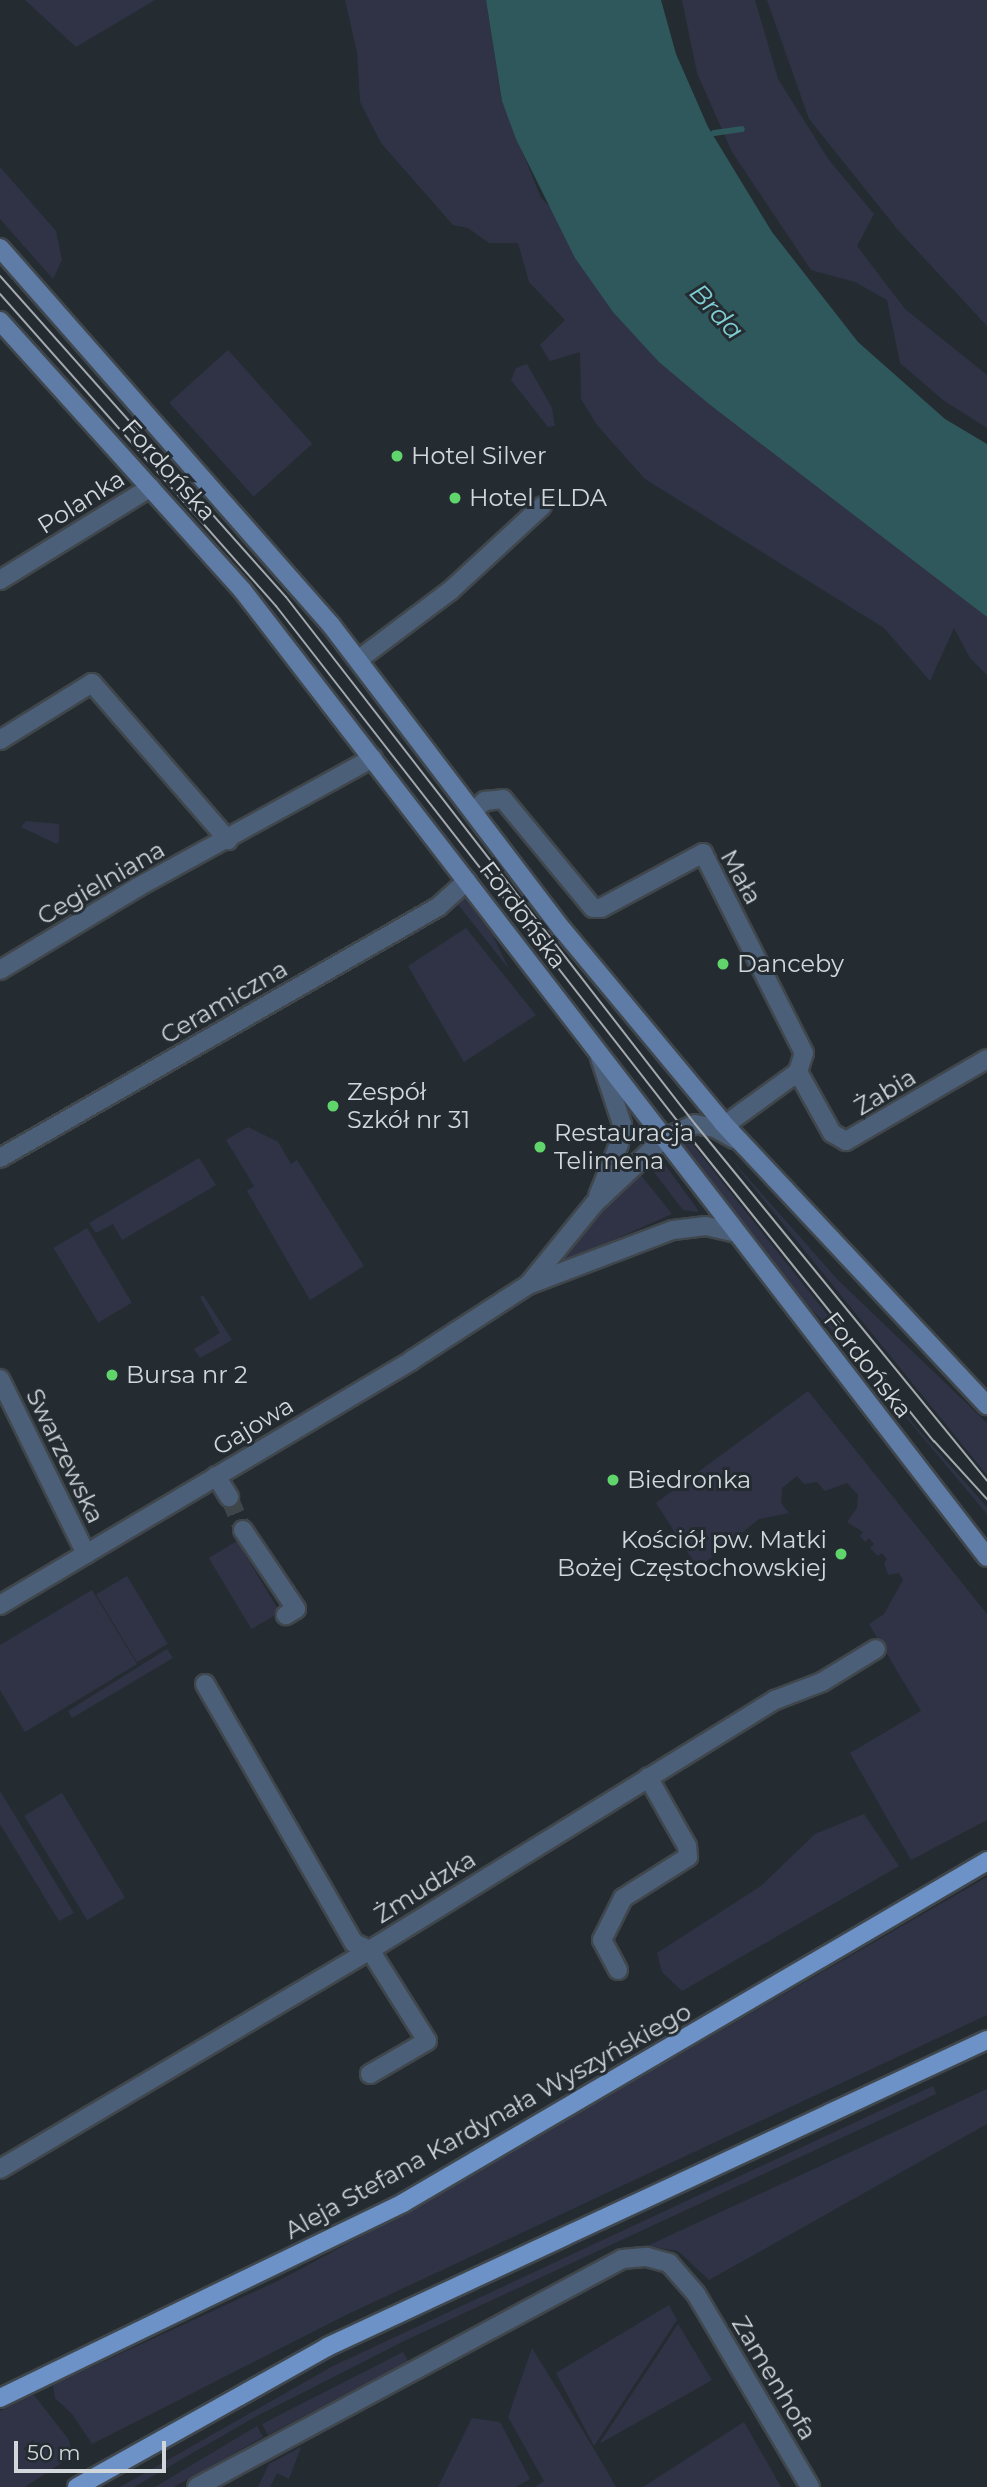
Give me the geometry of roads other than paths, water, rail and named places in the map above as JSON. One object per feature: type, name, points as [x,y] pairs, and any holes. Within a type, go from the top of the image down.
[{"type":"main road","name":"Fordońska","points":[[0,248],[220,495],[358,660],[562,929],[740,1143],[987,1405]]},
{"type":"main road","name":"Fordońska","points":[[0,321],[243,591],[733,1232],[987,1557]]},
{"type":"main road","name":"Aleja Stefana Kardynała Wyszyńskiego","points":[[0,2398],[403,2203],[987,1861]]},
{"type":"main road","points":[[77,2487],[327,2347],[987,2040]]},
{"type":"street","name":"Polanka","points":[[0,580],[151,487]]},
{"type":"street","points":[[358,660],[450,591],[542,506]]},
{"type":"street","points":[[0,740],[92,683],[228,840]]},
{"type":"street","name":"Cegielniana","points":[[0,970],[138,887],[228,840],[373,758]]},
{"type":"street","name":"Mała","points":[[473,811],[485,802],[503,799],[593,908],[601,908],[703,853],[804,1053],[799,1072]]},
{"type":"street","name":"Ceramiczna","points":[[0,1158],[419,918],[449,900],[467,881]]},
{"type":"street","name":"Gajowa","points":[[594,1049],[604,1064],[622,1124],[608,1177],[594,1204]]},
{"type":"street","name":"Żabia","points":[[799,1072],[832,1133],[846,1141],[987,1059]]},
{"type":"street","points":[[725,1125],[799,1072]]},
{"type":"street","name":"Gajowa","points":[[528,1284],[594,1204],[663,1139],[695,1124],[715,1128],[740,1143]]},
{"type":"street","name":"Gajowa","points":[[0,1605],[412,1360],[528,1284],[681,1228],[706,1226],[733,1232]]},
{"type":"street","name":"Swarzewska","points":[[0,1379],[86,1554]]},
{"type":"street","points":[[216,1476],[229,1497]]},
{"type":"street","points":[[243,1530],[296,1609],[286,1615]]},
{"type":"street","name":"Żmudzka","points":[[0,2169],[370,1950],[775,1700],[822,1682],[876,1649]]},
{"type":"street","points":[[205,1684],[354,1943],[370,1950],[427,2041],[370,2074]]},
{"type":"street","points":[[618,1969],[602,1940],[623,1898],[688,1857],[687,1846],[648,1777]]},
{"type":"street","name":"Zamenhofa","points":[[197,2487],[621,2259],[647,2257],[669,2263],[696,2294],[810,2487]]},
{"type":"water","name":"Brda","points":[[486,0],[661,0],[676,54],[708,127],[772,232],[858,342],[945,419],[987,444],[987,617],[709,404],[659,362],[613,312],[575,258],[516,139],[502,101]]},
{"type":"waterway","points":[[714,133],[742,129]]},
{"type":"tunnel","points":[[229,1497],[243,1530]]},
{"type":"tram line","points":[[0,276],[286,597],[695,1124],[987,1481]]},
{"type":"tram line","points":[[0,294],[276,606],[682,1127],[934,1441],[987,1499]]},
{"type":"place","name":"Hotel Silver","points":[[397,456]]},
{"type":"place","name":"Hotel ELDA","points":[[455,498]]},
{"type":"place","name":"Danceby","points":[[723,964]]},
{"type":"place","name":"Zespół Szkół nr 31","points":[[333,1106]]},
{"type":"place","name":"Restauracja Telimena","points":[[540,1147]]},
{"type":"place","name":"Bursa nr 2","points":[[112,1375]]},
{"type":"place","name":"Biedronka","points":[[613,1480]]},
{"type":"place","name":"Kościół pw. Matki Bożej Częstochowskiej","points":[[841,1554]]}]
